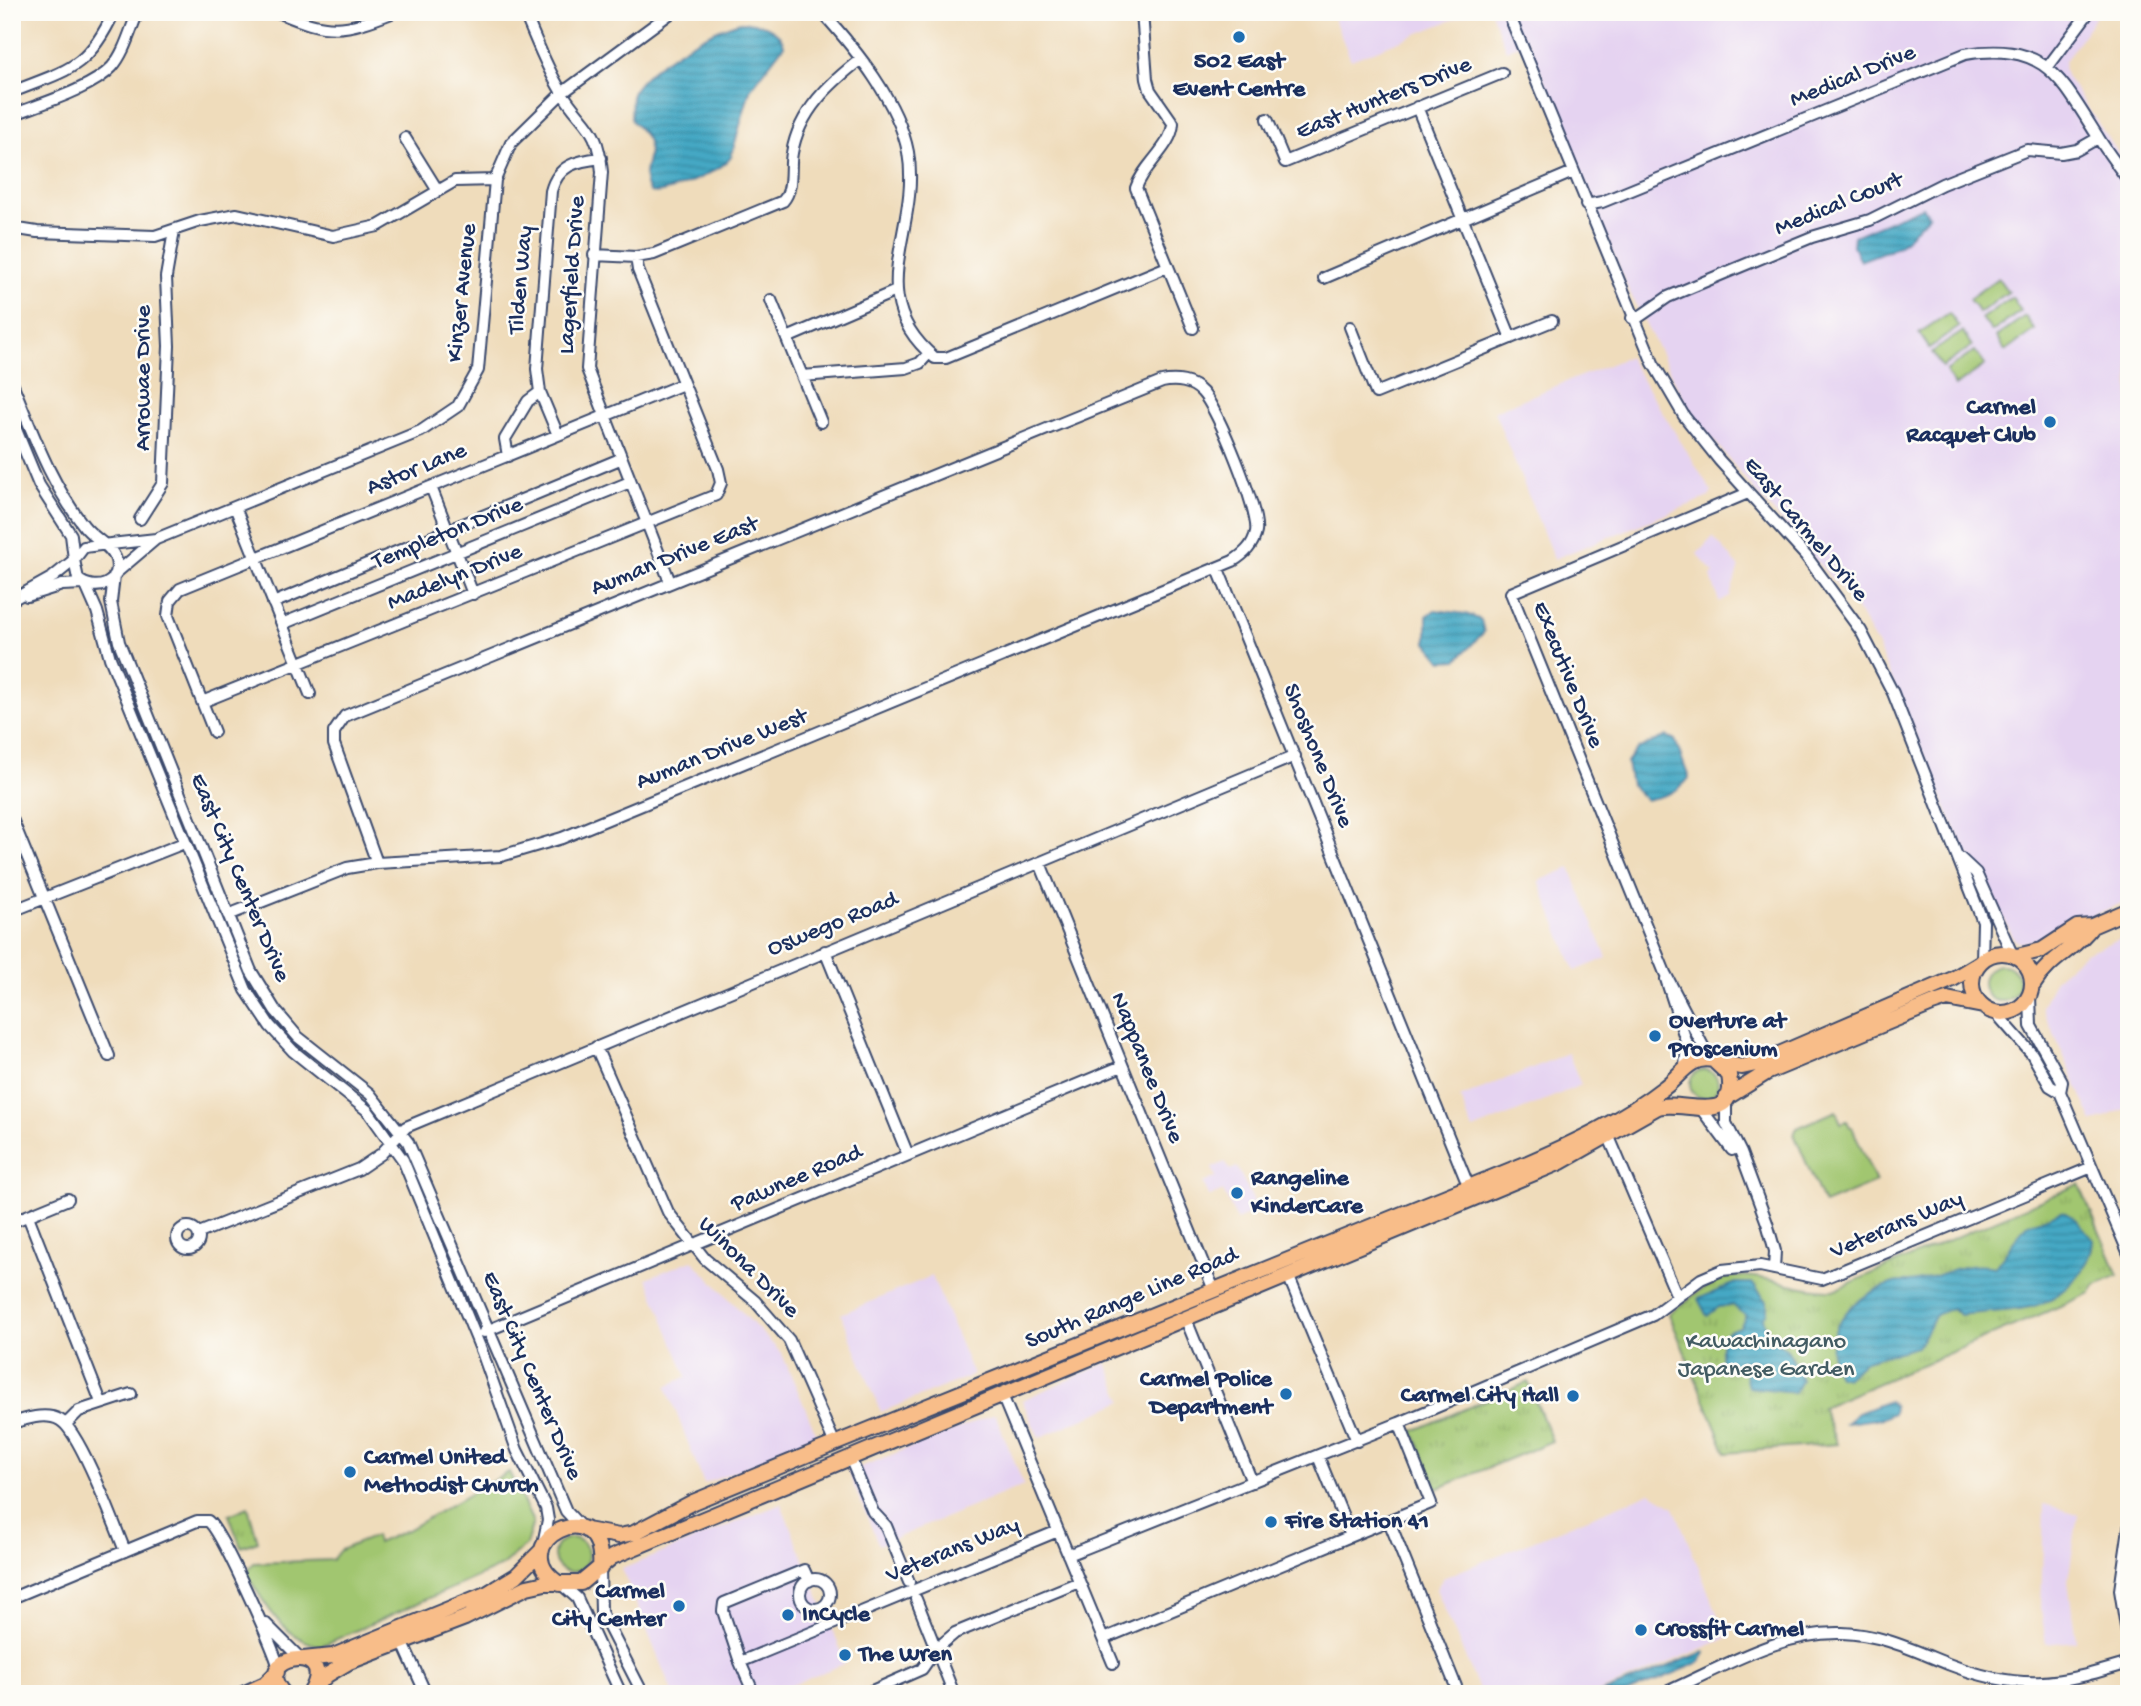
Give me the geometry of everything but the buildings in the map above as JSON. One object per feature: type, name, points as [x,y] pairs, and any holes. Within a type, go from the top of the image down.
[{"type":"main road","points":[[2092,926],[2085,936],[2048,964],[2016,1010],[1989,1009],[1947,999],[1766,1073],[1713,1108],[1699,1109],[1681,1095],[1679,1082],[1684,1068],[1701,1059],[1742,1067],[1756,1063],[1949,981],[1996,953],[2015,955],[2042,950],[2077,927],[2092,926],[2129,910]]},
{"type":"main road","points":[[2015,955],[2029,968],[2031,990]]},
{"type":"main road","points":[[1980,963],[1974,972],[1973,990],[1989,1009]]},
{"type":"main road","points":[[1716,1061],[1730,1083],[1726,1099]]},
{"type":"main road","name":"South Range Line Road","points":[[584,1529],[619,1536],[634,1533],[693,1502],[1582,1138],[1663,1089],[1684,1068]]},
{"type":"main road","name":"South Range Line Road","points":[[600,1569],[617,1555],[851,1460],[1185,1317],[1561,1162],[1663,1105],[1699,1109]]},
{"type":"main road","points":[[243,1694],[265,1684],[288,1660],[333,1656],[488,1593],[523,1571],[561,1528],[569,1526],[584,1529],[598,1544],[600,1569],[581,1583],[527,1587],[486,1609],[342,1665],[321,1679],[310,1692]]},
{"type":"main road","points":[[542,1547],[545,1569],[561,1584]]},
{"type":"main road","points":[[301,1658],[310,1663],[316,1675],[310,1692]]},
{"type":"main road","points":[[278,1670],[278,1686],[284,1694]]},
{"type":"street","points":[[12,92],[60,73],[92,52],[114,12]]},
{"type":"street","points":[[12,115],[95,80],[112,67],[125,45],[138,12]]},
{"type":"street","points":[[278,12],[322,28],[341,29],[394,12]]},
{"type":"street","name":"Lagerfield Drive","points":[[524,12],[562,93],[595,134],[601,158],[587,369],[670,582]]},
{"type":"street","name":"Kinzer Avenue","points":[[101,545],[156,539],[235,507],[432,426],[466,397],[480,360],[495,180],[510,144],[562,93],[672,12]]},
{"type":"street","points":[[822,12],[861,59],[900,128],[907,151],[907,195],[896,291],[902,320],[909,333],[929,353],[939,359],[946,358],[1167,267]]},
{"type":"street","points":[[1142,12],[1150,90],[1173,123],[1167,141],[1144,171],[1136,188],[1193,328]]},
{"type":"street","name":"East Carmel Drive","points":[[1507,12],[1653,363],[1684,416],[1822,576],[1861,631],[1893,693],[1983,922],[1980,963]]},
{"type":"street","points":[[2048,68],[2089,12]]},
{"type":"street","name":"Medical Drive","points":[[1586,205],[1602,202],[1965,54],[2007,51],[2029,57],[2048,68],[2071,93],[2098,138],[2129,181]]},
{"type":"street","points":[[594,255],[636,257],[654,254],[783,201],[789,186],[794,143],[806,116],[827,87],[861,59]]},
{"type":"street","points":[[60,73],[69,92]]},
{"type":"street","name":"East Hunters Drive","points":[[1267,119],[1285,162],[1502,74]]},
{"type":"street","points":[[1417,107],[1511,338]]},
{"type":"street","points":[[405,138],[438,191]]},
{"type":"street","name":"Medical Court","points":[[1636,317],[1650,307],[1701,283],[1812,237],[1870,220],[1942,184],[2027,150],[2062,153],[2077,150],[2098,138]]},
{"type":"street","name":"Tilden Way","points":[[558,435],[540,392],[537,350],[552,186],[568,166],[580,160],[601,158]]},
{"type":"street","points":[[1324,278],[1573,172]]},
{"type":"street","points":[[12,228],[37,232],[141,237],[174,231],[208,219],[237,215],[333,236],[378,226],[438,191],[465,179],[495,180]]},
{"type":"street","name":"Arrowae Drive","points":[[140,519],[163,483],[169,346],[165,299],[174,231]]},
{"type":"street","points":[[636,257],[638,270],[684,384]]},
{"type":"street","points":[[787,338],[896,291]]},
{"type":"street","points":[[771,300],[821,422]]},
{"type":"street","points":[[1350,327],[1376,393],[1552,321]]},
{"type":"street","points":[[802,376],[906,368],[920,363],[929,353]]},
{"type":"street","name":"Auman Drive East","points":[[377,863],[334,744],[334,732],[345,716],[1169,381],[1181,381],[1204,393],[1253,506],[1256,532],[1253,541],[1242,556],[1218,569]]},
{"type":"street","points":[[12,383],[52,481],[101,545],[115,556],[115,574],[102,587],[62,585],[13,599]]},
{"type":"street","name":"Astor Lane","points":[[202,702],[168,616],[170,601],[180,589],[684,384]]},
{"type":"street","name":"Madelyn Drive","points":[[202,702],[712,498],[720,488],[718,469],[684,384]]},
{"type":"street","points":[[508,456],[505,439],[528,401],[540,392]]},
{"type":"street","points":[[12,419],[15,437],[42,491],[69,532],[75,573],[85,585]]},
{"type":"street","name":"Templeton Drive","points":[[274,603],[620,459]]},
{"type":"street","name":"Templeton Drive","points":[[282,624],[630,482]]},
{"type":"street","points":[[431,487],[473,594]]},
{"type":"street","name":"Executive Drive","points":[[1716,1061],[1703,1046],[1665,973],[1511,593],[1748,493]]},
{"type":"street","points":[[235,507],[310,694]]},
{"type":"street","name":"Kinzer Avenue","points":[[115,574],[156,539]]},
{"type":"street","points":[[13,599],[52,577],[74,560],[84,547],[101,545]]},
{"type":"street","name":"Shoshone Drive","points":[[1218,569],[1468,1185]]},
{"type":"street","name":"Auman Drive West","points":[[228,915],[334,872],[377,863],[501,856],[551,842],[1218,569]]},
{"type":"street","name":"East City Center Drive","points":[[115,574],[111,602],[119,642],[251,971],[275,1010],[310,1048],[370,1094],[400,1129],[424,1173],[566,1511],[584,1529]]},
{"type":"street","name":"East City Center Drive","points":[[85,585],[97,611],[110,658],[240,979],[261,1014],[293,1051],[356,1099],[391,1140],[419,1197],[517,1450],[545,1508],[548,1520],[542,1547]]},
{"type":"street","points":[[202,702],[214,732]]},
{"type":"street","name":"Oswego Road","points":[[199,1233],[359,1169],[381,1154],[400,1129],[1295,756]]},
{"type":"street","points":[[12,819],[108,1056]]},
{"type":"street","points":[[12,911],[184,843]]},
{"type":"street","name":"East Carmel Drive","points":[[1960,858],[1976,873],[2015,955]]},
{"type":"street","name":"Nappanee Drive","points":[[1040,863],[1214,1290]]},
{"type":"street","points":[[825,951],[908,1155]]},
{"type":"street","name":"Executive Drive","points":[[1665,973],[1670,1000],[1687,1044],[1684,1068]]},
{"type":"street","points":[[2031,990],[2031,1026],[2062,1082],[2060,1092],[2129,1254]]},
{"type":"street","points":[[1989,1009],[2032,1054],[2050,1087],[2060,1092]]},
{"type":"street","name":"Winona Drive","points":[[597,1047],[657,1194],[693,1245],[755,1301],[789,1340],[835,1444]]},
{"type":"street","name":"Pawnee Road","points":[[475,1336],[1122,1066]]},
{"type":"street","points":[[1726,1099],[1726,1123],[1741,1153],[1773,1246],[1774,1269]]},
{"type":"street","points":[[1699,1109],[1744,1167]]},
{"type":"street","points":[[1609,1137],[1677,1296]]},
{"type":"street","name":"Veterans Way","points":[[1318,1456],[1653,1315],[1677,1296],[1722,1270],[1753,1266],[1822,1279],[2092,1167]]},
{"type":"street","points":[[12,1222],[68,1199]]},
{"type":"street","points":[[28,1216],[101,1402]]},
{"type":"street","points":[[1287,1275],[1357,1441]]},
{"type":"street","points":[[1185,1317],[1252,1482]]},
{"type":"street","points":[[66,1424],[79,1411],[131,1394]]},
{"type":"street","points":[[1002,1395],[1113,1663]]},
{"type":"street","points":[[12,1423],[38,1417],[54,1417],[66,1424],[82,1451],[125,1551]]},
{"type":"street","points":[[1103,1639],[1432,1503],[1399,1423]]},
{"type":"street","points":[[1068,1555],[1318,1456],[1351,1536]]},
{"type":"street","points":[[851,1460],[873,1512],[886,1526],[909,1582]]},
{"type":"street","points":[[12,1598],[197,1521],[208,1521],[219,1532],[248,1601],[272,1643],[278,1670]]},
{"type":"street","points":[[1388,1521],[1459,1694]]},
{"type":"street","points":[[2129,1528],[2120,1590],[2129,1645]]},
{"type":"street","name":"Veterans Way","points":[[740,1662],[1058,1531]]},
{"type":"street","points":[[600,1569],[601,1612],[643,1694]]},
{"type":"street","points":[[754,1694],[723,1611],[724,1603],[804,1570],[809,1581]]},
{"type":"street","points":[[820,1580],[829,1588],[829,1600],[821,1608],[810,1608],[802,1601],[801,1589],[809,1581],[820,1580]]},
{"type":"street","points":[[864,1694],[922,1669],[936,1649],[955,1633],[1079,1582]]},
{"type":"street","points":[[561,1584],[577,1598],[621,1694]]},
{"type":"street","points":[[916,1599],[954,1694]]},
{"type":"street","points":[[821,1608],[828,1625]]},
{"type":"street","points":[[258,1616],[301,1658]]},
{"type":"street","points":[[1662,1694],[1773,1645],[1819,1634],[1882,1638],[1973,1673],[2025,1684],[2061,1682],[2129,1662]]},
{"type":"street","points":[[402,1641],[423,1691]]},
{"type":"shaded area","points":[[1331,12],[1472,12],[1351,60]]},
{"type":"shaded area","points":[[1491,12],[2099,12],[2065,61],[2064,67],[2066,76],[2129,169],[2129,900],[2035,940],[2020,943],[2014,939],[1978,867],[1964,849],[1877,645],[1854,604],[1755,491],[1690,411],[1627,287],[1528,41],[1506,50]]},
{"type":"shaded area","points":[[1628,357],[1712,492],[1709,497],[1554,559],[1494,411]]},
{"type":"shaded area","points":[[1713,537],[1739,566],[1730,596],[1719,602],[1711,576],[1714,573],[1697,554]]},
{"type":"shaded area","points":[[1570,868],[1607,958],[1575,971],[1539,881]]},
{"type":"shaded area","points":[[2129,935],[2129,1107],[2093,1122],[2042,1007],[2055,979],[2085,953]]},
{"type":"shaded area","points":[[1568,1053],[1581,1085],[1473,1130],[1460,1098]]},
{"type":"shaded area","name":"Rangeline KinderCare","points":[[1225,1162],[1230,1170],[1237,1167],[1258,1210],[1237,1220],[1223,1191],[1210,1197],[1203,1183],[1216,1177],[1212,1168]]},
{"type":"shaded area","points":[[692,1260],[782,1354],[818,1438],[704,1484],[666,1386],[687,1377],[647,1278]]},
{"type":"shaded area","points":[[932,1276],[973,1375],[881,1412],[841,1314]]},
{"type":"shaded area","points":[[1107,1363],[1123,1401],[1039,1438],[1022,1400]]},
{"type":"shaded area","points":[[995,1414],[1024,1485],[879,1545],[848,1472]]},
{"type":"shaded area","points":[[1651,1492],[1674,1507],[1727,1638],[1595,1694],[1481,1694],[1436,1589],[1443,1578]]},
{"type":"shaded area","points":[[781,1504],[846,1663],[771,1694],[673,1694],[622,1569]]},
{"type":"shaded area","points":[[2044,1504],[2078,1514],[2068,1581],[2076,1641],[2046,1644],[2041,1610]]},
{"type":"green space","points":[[1998,278],[2008,292],[1979,313],[1969,299]]},
{"type":"green space","points":[[2012,297],[2021,311],[1992,332],[1982,318]]},
{"type":"green space","points":[[1949,313],[1959,327],[1929,348],[1919,333]]},
{"type":"green space","points":[[2025,316],[2035,330],[2005,351],[1996,337]]},
{"type":"green space","points":[[1962,332],[1972,346],[1942,367],[1932,352]]},
{"type":"green space","points":[[1975,351],[1985,365],[1955,386],[1946,371]]},
{"type":"green space","points":[[2001,965],[2014,970],[2019,983],[2014,996],[2001,1001],[1988,996],[1983,983],[1988,970]]},
{"type":"green space","points":[[1704,1070],[1714,1074],[1718,1084],[1714,1094],[1704,1098],[1694,1094],[1690,1084],[1694,1074]]},
{"type":"green space","points":[[1836,1111],[1841,1123],[1847,1121],[1852,1127],[1876,1182],[1824,1204],[1794,1134],[1797,1128]]},
{"type":"green space","name":"Kawachinagano Japanese Garden","points":[[2079,1184],[2118,1275],[2096,1285],[2091,1293],[1822,1407],[1837,1444],[1726,1453],[1669,1314],[1687,1300],[1720,1280],[1747,1276],[1820,1290],[1834,1290]]},
{"type":"green space","points":[[1528,1382],[1552,1441],[1437,1489],[1413,1431]]},
{"type":"green space","points":[[509,1472],[533,1522],[526,1545],[502,1566],[321,1646],[296,1636],[286,1628],[268,1608],[246,1573],[254,1563],[332,1560],[340,1550],[375,1536],[377,1543],[407,1530]]},
{"type":"green space","points":[[248,1507],[258,1541],[241,1547],[229,1515]]},
{"type":"green space","points":[[571,1538],[583,1543],[588,1555],[583,1567],[571,1572],[559,1567],[554,1555],[559,1543]]},
{"type":"water","points":[[741,22],[754,23],[773,30],[784,45],[750,90],[731,157],[717,169],[693,181],[668,190],[650,192],[645,180],[648,142],[631,119],[632,93],[652,71],[681,50],[713,32]]},
{"type":"water","points":[[1922,207],[1929,215],[1899,246],[1860,261],[1853,246],[1854,236]]},
{"type":"water","points":[[1435,610],[1466,614],[1481,620],[1484,632],[1457,660],[1442,661],[1427,643],[1427,616]]},
{"type":"water","points":[[1667,736],[1675,740],[1689,778],[1675,790],[1646,800],[1631,785],[1627,763],[1637,749]]},
{"type":"water","points":[[2062,1211],[2076,1219],[2093,1239],[2086,1263],[2071,1284],[2049,1300],[2018,1309],[1960,1315],[1952,1308],[1936,1315],[1917,1347],[1865,1361],[1846,1378],[1838,1376],[1832,1344],[1835,1330],[1852,1306],[1894,1283],[1916,1281],[1962,1267],[1995,1267],[2026,1225]]},
{"type":"water","points":[[1736,1283],[1752,1283],[1767,1301],[1767,1312],[1763,1318],[1766,1329],[1788,1352],[1801,1380],[1795,1392],[1748,1387],[1745,1373],[1756,1364],[1755,1361],[1738,1362],[1733,1369],[1724,1370],[1722,1338],[1727,1332],[1740,1327],[1746,1316],[1733,1305],[1719,1307],[1707,1316],[1698,1299]]},
{"type":"water","points":[[1889,1401],[1894,1406],[1893,1413],[1883,1418],[1846,1423],[1858,1413]]},
{"type":"water","points":[[1705,1653],[1699,1663],[1624,1694],[1600,1694]]},
{"type":"place","name":"502 East Event Centre","points":[[1239,37]]},
{"type":"place","name":"Carmel Racquet Club","points":[[2050,422]]},
{"type":"place","name":"Overture at Proscenium","points":[[1655,1036]]},
{"type":"place","name":"Rangeline KinderCare","points":[[1237,1193]]},
{"type":"place","name":"Carmel Police Department","points":[[1286,1394]]},
{"type":"place","name":"Carmel City Hall","points":[[1573,1396]]},
{"type":"place","name":"Carmel United Methodist Church","points":[[350,1472]]},
{"type":"place","name":"Fire Station 41","points":[[1271,1522]]},
{"type":"place","name":"Carmel City Center","points":[[679,1606]]},
{"type":"place","name":"InCycle","points":[[788,1615]]},
{"type":"place","name":"Crossfit Carmel","points":[[1641,1630]]},
{"type":"place","name":"The Wren","points":[[845,1655]]}]
